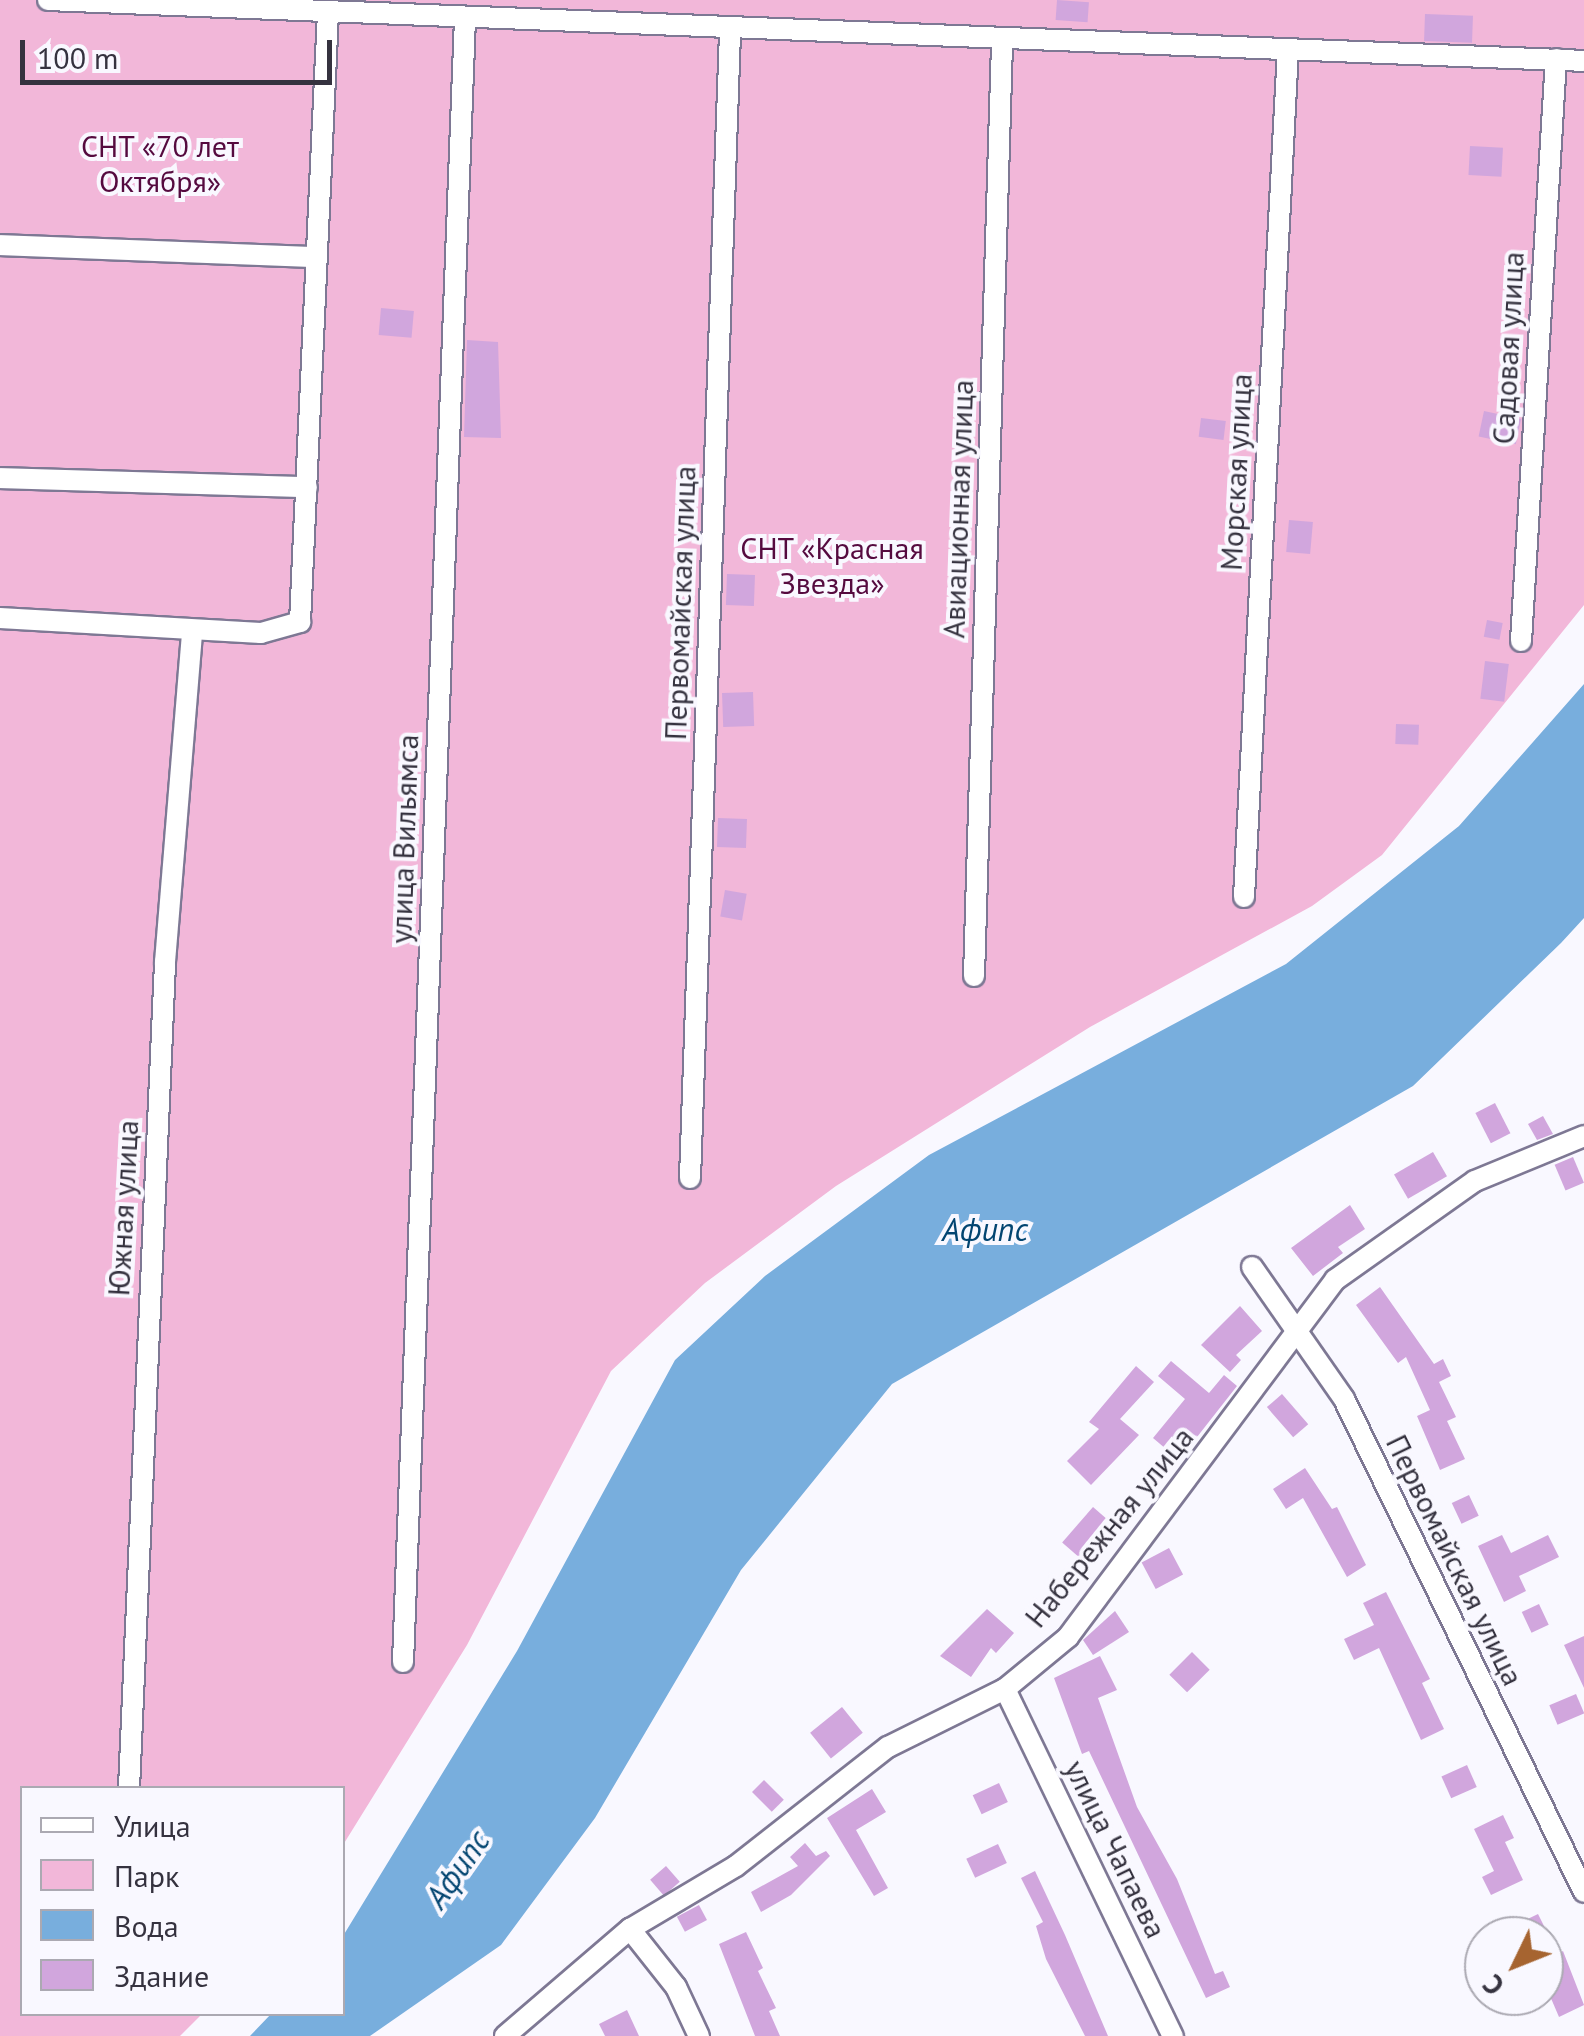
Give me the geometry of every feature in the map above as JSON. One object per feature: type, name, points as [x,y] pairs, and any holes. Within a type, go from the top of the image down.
[{"type":"street","points":[[48,0],[1002,43],[1584,61]]},
{"type":"street","points":[[0,618],[261,633],[300,622],[312,256],[328,12]]},
{"type":"street","name":"улица Вильямса","points":[[404,1662],[465,19]]},
{"type":"street","name":"Первомайская улица","points":[[690,1178],[730,31]]},
{"type":"street","name":"Авиационная улица","points":[[974,976],[1002,43]]},
{"type":"street","name":"Морская улица","points":[[1244,897],[1288,50]]},
{"type":"street","name":"Садовая улица","points":[[1521,641],[1556,59]]},
{"type":"street","points":[[0,245],[312,256]]},
{"type":"street","points":[[0,478],[307,487]]},
{"type":"street","name":"Южная улица","points":[[130,1786],[165,962],[192,632]]},
{"type":"street","name":"Набережная улица","points":[[505,2036],[630,1928],[736,1866],[888,1747],[1005,1688],[1068,1637],[1301,1331],[1335,1280],[1476,1180],[1584,1136]]},
{"type":"street","name":"Первомайская улица","points":[[1252,1267],[1301,1331],[1344,1400],[1584,1892]]},
{"type":"street","name":"улица Чапаева","points":[[1005,1688],[1173,2036]]},
{"type":"street","points":[[630,1928],[676,1987],[699,2036]]},
{"type":"green space","name":"СНТ «Красная Звезда»","points":[[0,0],[1584,0],[1584,605],[1382,855],[1312,906],[1090,1027],[836,1186],[705,1283],[611,1371],[467,1645],[345,1842],[345,1786],[20,1786],[20,2016],[200,2016],[180,2036],[0,2036]]},
{"type":"water","name":"Афипс","points":[[1584,684],[1584,918],[1561,943],[1413,1086],[892,1384],[741,1570],[595,1818],[501,1945],[370,2036],[250,2036],[269,2016],[345,2016],[345,1933],[517,1651],[675,1360],[765,1276],[929,1155],[1286,964],[1459,826]]},
{"type":"building","points":[[1057,0],[1089,2],[1088,22],[1056,20]]},
{"type":"building","points":[[1425,14],[1473,16],[1472,43],[1424,41]]},
{"type":"building","points":[[1470,146],[1503,148],[1501,177],[1468,175]]},
{"type":"building","points":[[381,308],[414,311],[412,338],[379,335]]},
{"type":"building","points":[[467,340],[498,342],[501,438],[464,437]]},
{"type":"building","points":[[1484,411],[1521,419],[1516,444],[1479,436]]},
{"type":"building","points":[[1201,418],[1226,421],[1223,440],[1199,437]]},
{"type":"building","points":[[1289,520],[1313,522],[1310,554],[1286,552]]},
{"type":"building","points":[[727,574],[755,575],[754,606],[726,605]]},
{"type":"building","points":[[1487,620],[1503,623],[1499,640],[1484,637]]},
{"type":"building","points":[[1485,661],[1509,664],[1504,702],[1480,699]]},
{"type":"building","points":[[753,692],[754,726],[723,727],[722,693]]},
{"type":"building","points":[[1396,724],[1419,725],[1418,745],[1395,744]]},
{"type":"building","points":[[718,818],[747,819],[746,848],[717,847]]},
{"type":"building","points":[[725,890],[747,894],[742,920],[720,917]]},
{"type":"building","points":[[1495,1103],[1510,1133],[1491,1143],[1475,1113]]},
{"type":"building","points":[[1543,1116],[1553,1134],[1537,1140],[1528,1124]]},
{"type":"building","points":[[1433,1152],[1447,1176],[1408,1199],[1394,1174]]},
{"type":"building","points":[[1573,1157],[1584,1183],[1566,1191],[1555,1165]]},
{"type":"building","points":[[1350,1205],[1365,1229],[1338,1247],[1343,1253],[1313,1276],[1291,1248]]},
{"type":"building","points":[[1380,1287],[1434,1364],[1443,1359],[1451,1376],[1439,1382],[1456,1417],[1447,1421],[1465,1459],[1440,1470],[1417,1416],[1430,1410],[1406,1357],[1398,1363],[1356,1305]]},
{"type":"building","points":[[1240,1306],[1262,1331],[1236,1355],[1241,1360],[1230,1372],[1201,1345]]},
{"type":"building","points":[[1171,1361],[1209,1393],[1224,1375],[1237,1386],[1179,1460],[1153,1438],[1185,1399],[1158,1376]]},
{"type":"building","points":[[1136,1366],[1154,1382],[1120,1419],[1139,1435],[1091,1485],[1067,1461],[1099,1429],[1089,1422]]},
{"type":"building","points":[[1282,1394],[1308,1424],[1293,1437],[1267,1407]]},
{"type":"building","points":[[1305,1468],[1332,1509],[1337,1507],[1366,1565],[1347,1577],[1303,1498],[1286,1509],[1273,1489]]},
{"type":"building","points":[[1469,1495],[1479,1516],[1462,1524],[1452,1503]]},
{"type":"building","points":[[1093,1507],[1116,1527],[1085,1562],[1062,1542]]},
{"type":"building","points":[[1502,1535],[1511,1553],[1548,1535],[1559,1557],[1519,1576],[1526,1591],[1504,1602],[1478,1546]]},
{"type":"building","points":[[1169,1548],[1183,1574],[1156,1589],[1142,1563]]},
{"type":"building","points":[[1386,1592],[1430,1679],[1422,1683],[1444,1729],[1421,1740],[1379,1648],[1354,1660],[1344,1639],[1374,1625],[1363,1603]]},
{"type":"building","points":[[1539,1604],[1549,1625],[1532,1633],[1522,1612]]},
{"type":"building","points":[[987,1609],[1014,1633],[996,1653],[991,1648],[971,1677],[940,1656]]},
{"type":"building","points":[[1115,1611],[1129,1632],[1093,1655],[1083,1640]]},
{"type":"building","points":[[1584,1636],[1584,1688],[1564,1645]]},
{"type":"building","points":[[1192,1652],[1210,1670],[1187,1692],[1169,1675]]},
{"type":"building","points":[[1100,1656],[1117,1690],[1098,1698],[1137,1807],[1177,1879],[1215,1974],[1223,1971],[1230,1987],[1206,1998],[1089,1751],[1082,1754],[1054,1678]]},
{"type":"building","points":[[1576,1694],[1584,1713],[1558,1725],[1549,1705]]},
{"type":"building","points":[[842,1707],[863,1733],[831,1758],[810,1733]]},
{"type":"building","points":[[1467,1765],[1477,1787],[1451,1798],[1441,1776]]},
{"type":"building","points":[[764,1780],[784,1800],[772,1812],[752,1792]]},
{"type":"building","points":[[999,1783],[1008,1802],[982,1814],[973,1795]]},
{"type":"building","points":[[872,1789],[886,1812],[856,1830],[888,1888],[874,1896],[827,1818]]},
{"type":"building","points":[[1503,1815],[1514,1838],[1505,1842],[1523,1880],[1491,1895],[1482,1877],[1494,1871],[1474,1829]]},
{"type":"building","points":[[805,1843],[816,1856],[826,1851],[830,1856],[791,1895],[761,1912],[751,1892],[798,1866],[790,1857]]},
{"type":"building","points":[[998,1844],[1007,1863],[975,1878],[966,1859]]},
{"type":"building","points":[[666,1866],[680,1882],[664,1896],[650,1880]]},
{"type":"building","points":[[1035,1871],[1108,2036],[1085,2036],[1046,1959],[1036,1926],[1043,1922],[1021,1878]]},
{"type":"building","points":[[699,1905],[707,1920],[685,1932],[677,1917]]},
{"type":"building","points":[[746,1932],[763,1968],[758,1971],[776,2008],[769,2011],[780,2036],[755,2036],[719,1944]]},
{"type":"building","points":[[1564,1954],[1584,2005],[1564,2015]]},
{"type":"building","points":[[627,2010],[639,2036],[605,2036],[599,2024]]},
{"type":"park label","name":"СНТ «70 лет Октября»","points":[[160,163]]}]
